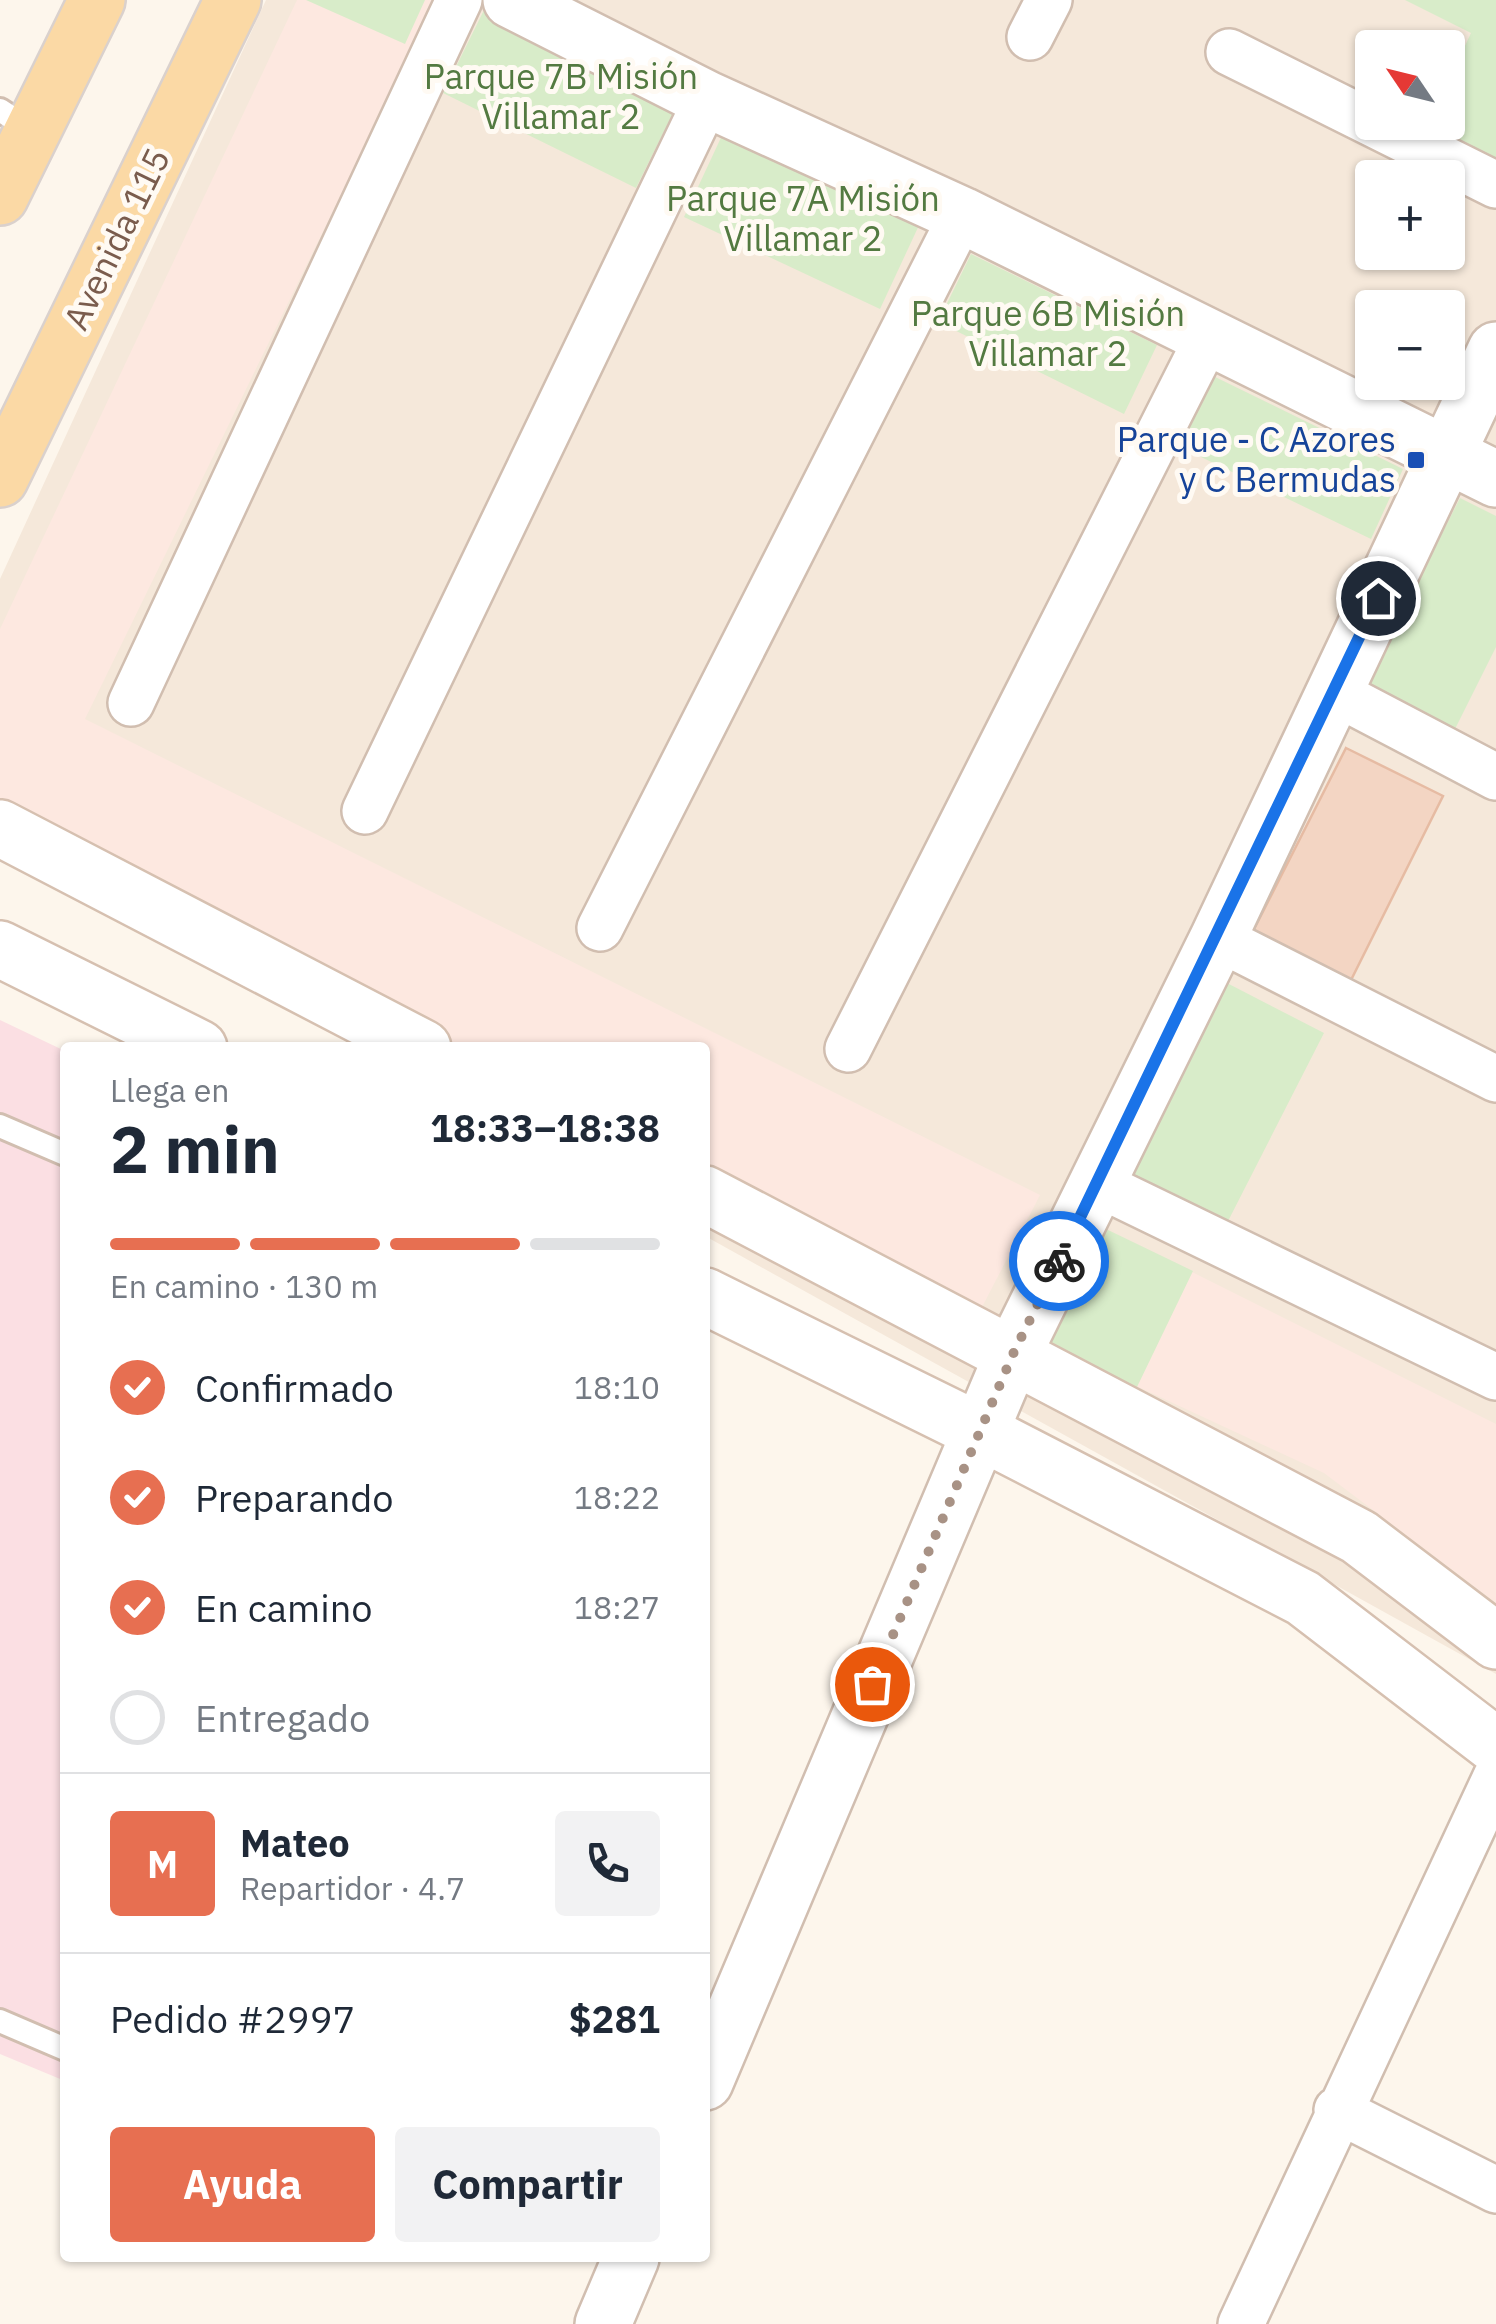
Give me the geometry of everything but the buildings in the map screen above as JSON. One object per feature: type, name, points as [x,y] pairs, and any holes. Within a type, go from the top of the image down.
[{"type":"main road","points":[[0,197],[16,120],[97,0]]},
{"type":"main road","name":"Avenida 115","points":[[0,479],[233,0]]},
{"type":"street","points":[[132,703],[459,0]]},
{"type":"street","points":[[511,0],[707,99],[962,215],[1496,479]]},
{"type":"street","points":[[1229,52],[1496,185]]},
{"type":"street","points":[[365,811],[707,99]]},
{"type":"street","points":[[600,928],[962,215]]},
{"type":"street","points":[[848,1050],[1208,337]]},
{"type":"street","points":[[710,2070],[1013,1354],[1218,938],[1496,350]]},
{"type":"street","points":[[1334,692],[1496,778]]},
{"type":"street","points":[[0,828],[410,1042]]},
{"type":"street","points":[[1218,938],[1496,1079]]},
{"type":"street","points":[[0,949],[180,1042]]},
{"type":"street","points":[[1098,1184],[1496,1377]]},
{"type":"street","points":[[710,1197],[1359,1537],[1496,1641]]},
{"type":"street","points":[[710,1298],[1304,1598],[1496,1746]]},
{"type":"street","points":[[1241,2324],[1337,2110],[1496,1777]]},
{"type":"street","points":[[1337,2110],[1496,2190]]},
{"type":"street","points":[[603,2324],[629,2262]]},
{"type":"lane","points":[[0,1126],[60,1152]]},
{"type":"lane","points":[[0,2021],[60,2047]]},
{"type":"shaded area","points":[[266,0],[1496,0],[1496,1674],[710,1239],[710,1042],[684,1042],[0,847],[0,579]]},
{"type":"shaded area","points":[[297,0],[436,0],[85,719],[1040,1195],[965,1340],[710,1205],[710,1042],[403,1042],[0,829],[0,629]]},
{"type":"shaded area","points":[[0,1020],[60,1049],[60,2079],[0,2054]]},
{"type":"shaded area","points":[[1104,1228],[1496,1424],[1496,1603],[1324,1473],[1048,1345]]},
{"type":"green space","points":[[306,0],[425,0],[405,44]]},
{"type":"green space","points":[[1405,0],[1496,0],[1496,175],[1424,140],[1465,140],[1465,46],[1471,33]]},
{"type":"green space","name":"Parque 7B Misión Villamar 2","points":[[486,6],[679,101],[636,188],[443,93]]},
{"type":"green space","name":"Parque 7A Misión Villamar 2","points":[[725,129],[921,221],[880,309],[684,217]]},
{"type":"green space","name":"Parque 6B Misión Villamar 2","points":[[971,254],[1157,345],[1124,414],[938,322]]},
{"type":"green space","points":[[1207,373],[1403,469],[1371,539],[1172,443]]},
{"type":"green space","points":[[1460,498],[1496,516],[1496,647],[1452,735],[1363,689]]},
{"type":"green space","points":[[1225,982],[1324,1033],[1225,1227],[1126,1177]]},
{"type":"green space","points":[[1104,1228],[1193,1271],[1137,1387],[1048,1345]]},
{"type":"way so far","points":[[872,1684],[1013,1354],[1059,1261]]},
{"type":"place","name":"Parque - C Azores y C Bermudas","points":[[1416,460]]},
{"type":"route","points":[[1059,1261],[1218,938],[1378,598]]}]
